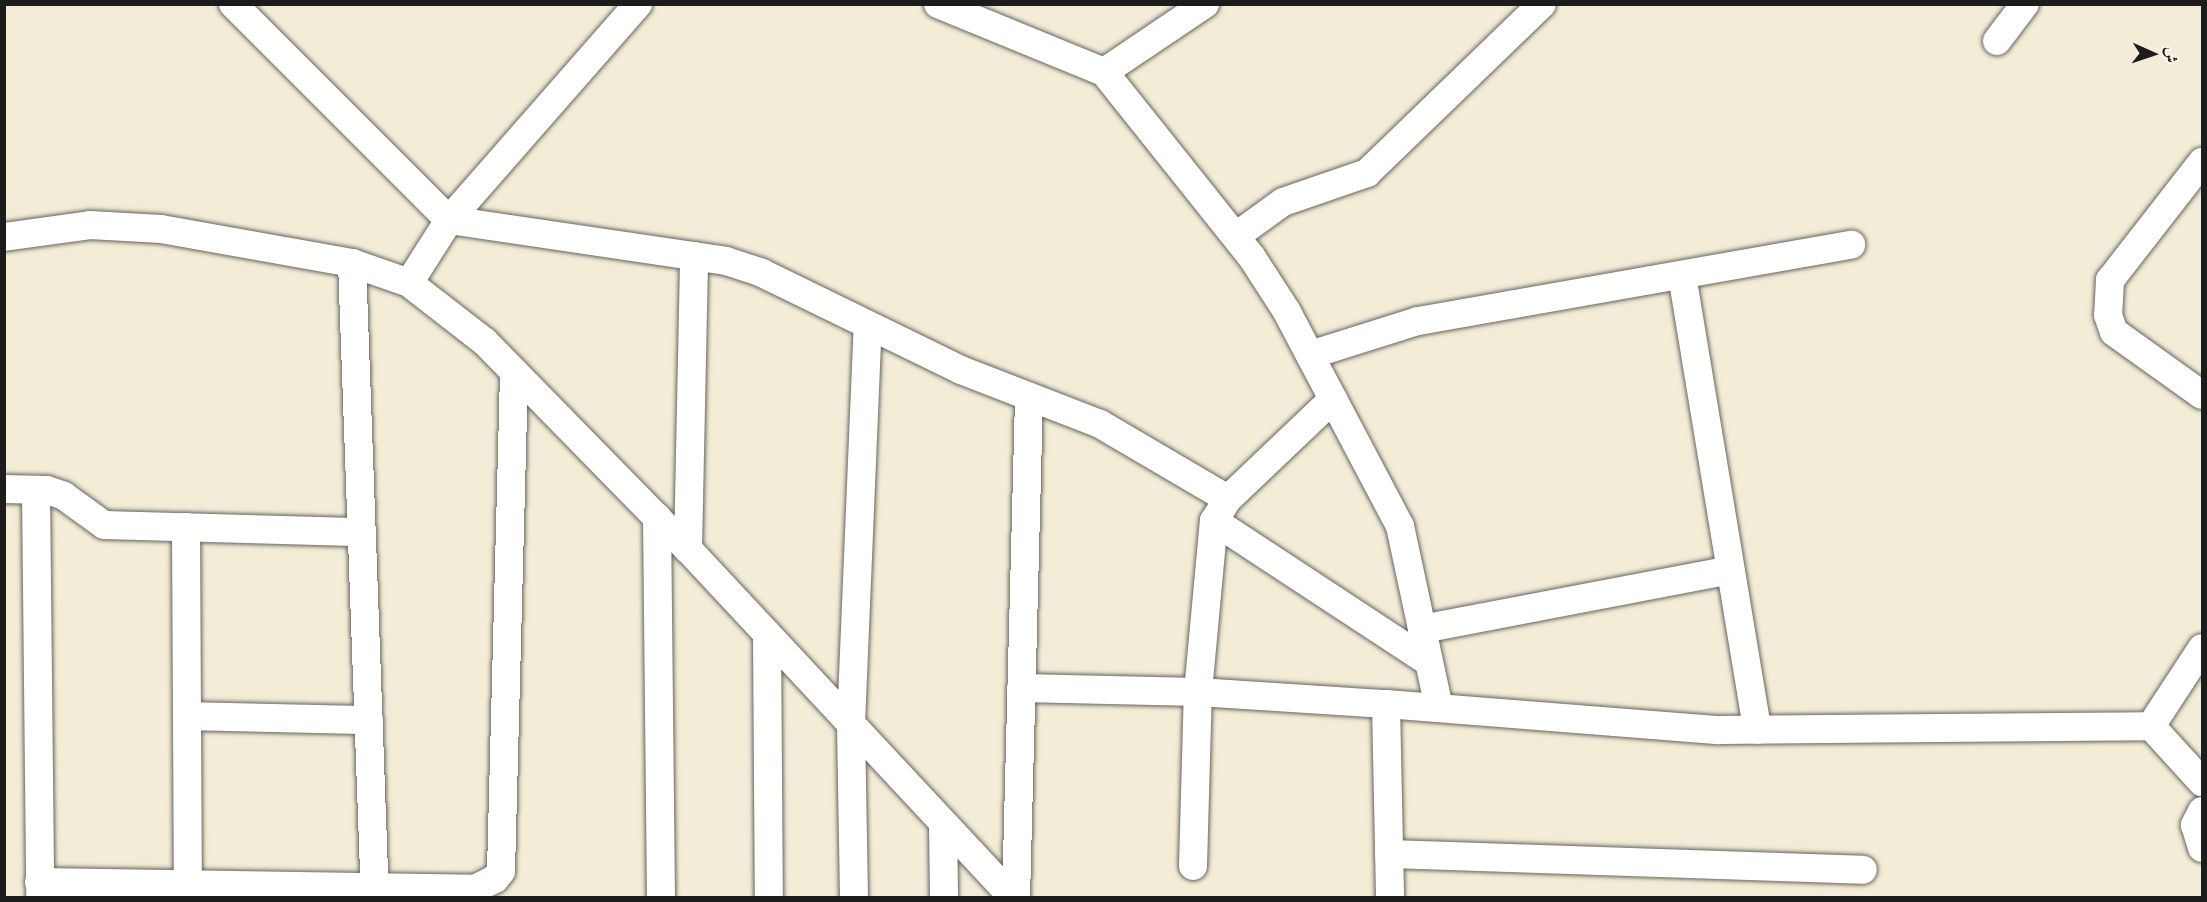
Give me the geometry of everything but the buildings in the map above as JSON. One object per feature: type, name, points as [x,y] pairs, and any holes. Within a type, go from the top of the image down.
[{"type":"street","points":[[233,4],[448,220],[726,261],[762,273],[961,370],[1100,424],[1429,663]]},
{"type":"street","points":[[938,4],[1104,72],[1236,236],[1310,355],[1400,526],[1439,708]]},
{"type":"street","points":[[1104,72],[1205,4]]},
{"type":"street","points":[[1236,236],[1283,202],[1367,173],[1542,4]]},
{"type":"street","points":[[1996,40],[2025,4]]},
{"type":"street","points":[[410,282],[448,220],[631,7]]},
{"type":"street","points":[[2202,162],[2110,280],[2108,315],[2114,332],[2202,395]]},
{"type":"street","points":[[4,237],[90,225],[161,229],[352,263],[410,282],[485,342],[657,517],[1014,897]]},
{"type":"street","points":[[1310,355],[1418,321],[1851,245]]},
{"type":"street","points":[[688,549],[694,256]]},
{"type":"street","points":[[352,263],[374,893]]},
{"type":"street","points":[[1682,275],[1757,730]]},
{"type":"street","points":[[854,897],[851,724],[868,326]]},
{"type":"street","points":[[36,490],[39,890],[374,893],[475,889],[488,885],[501,871],[514,372]]},
{"type":"street","points":[[1014,897],[1029,397]]},
{"type":"street","points":[[1194,866],[1198,693],[1221,510],[1333,399]]},
{"type":"street","points":[[4,489],[36,490],[64,496],[104,525],[362,532]]},
{"type":"street","points":[[657,517],[661,897]]},
{"type":"street","points":[[186,527],[188,891]]},
{"type":"street","points":[[1422,629],[1730,570]]},
{"type":"street","points":[[767,634],[769,897]]},
{"type":"street","points":[[2151,726],[2202,648]]},
{"type":"street","points":[[1022,688],[1198,693],[1757,730],[2151,726],[2202,782]]},
{"type":"street","points":[[1386,704],[1390,897]]},
{"type":"street","points":[[187,716],[369,720]]},
{"type":"street","points":[[2202,811],[2196,825],[2202,848]]},
{"type":"street","points":[[943,823],[944,897]]},
{"type":"street","points":[[1389,854],[1863,870]]}]
